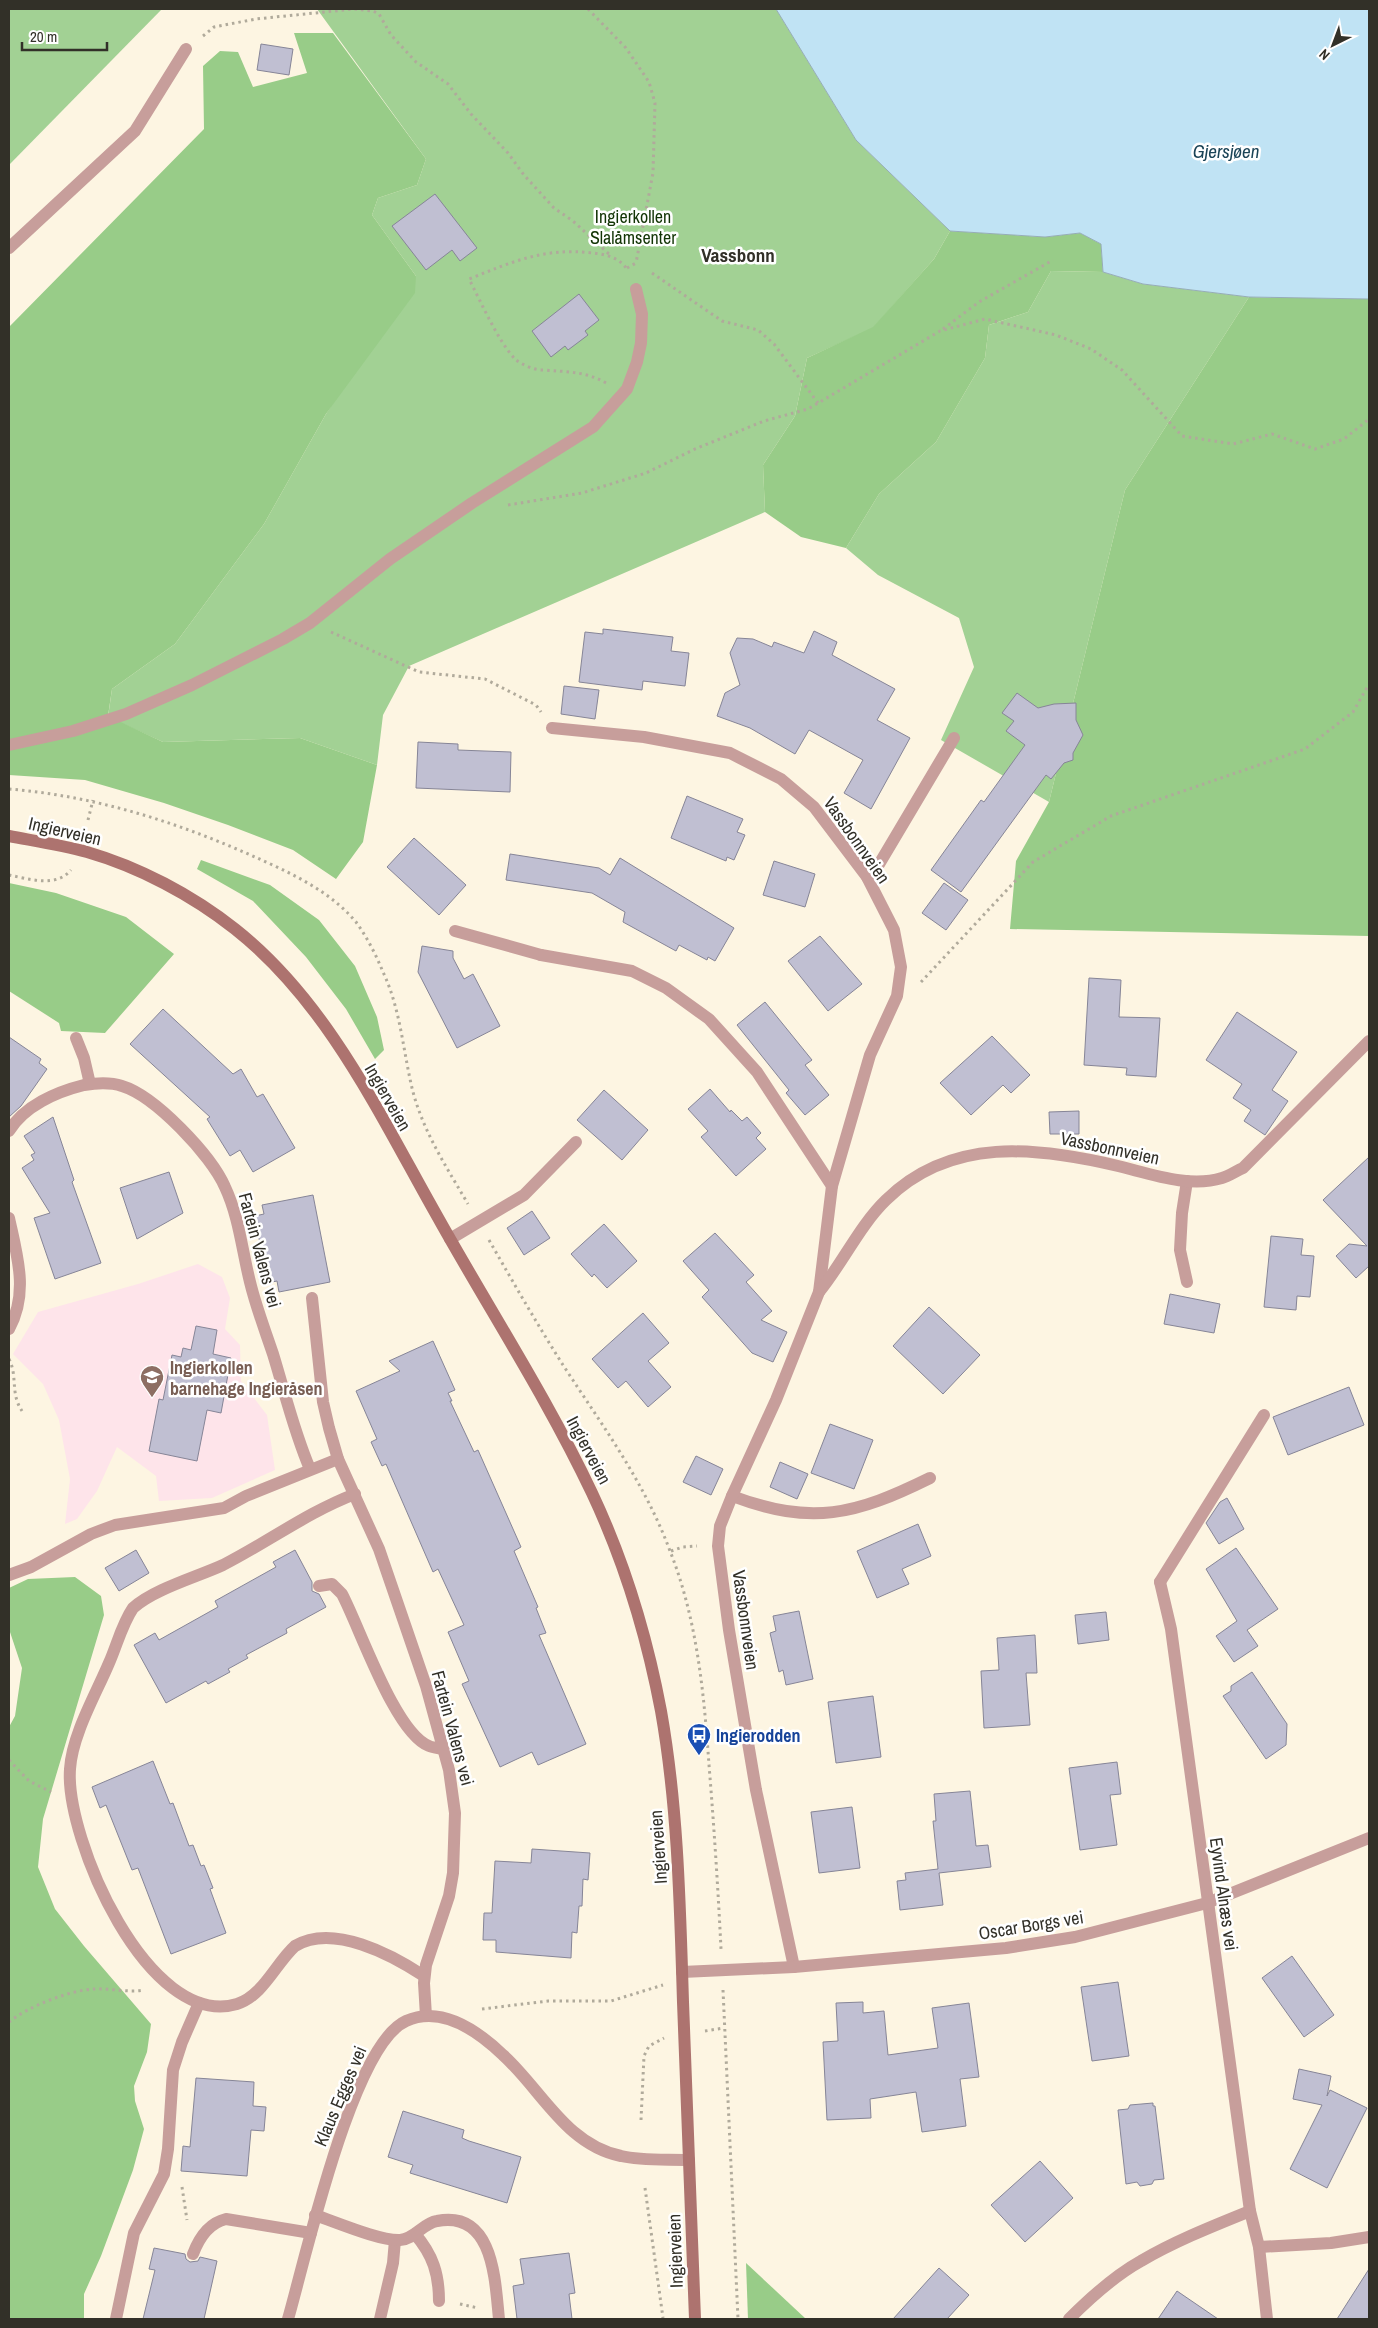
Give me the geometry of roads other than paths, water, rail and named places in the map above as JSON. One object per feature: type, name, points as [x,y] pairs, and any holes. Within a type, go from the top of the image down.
[{"type":"main road","name":"Ingierveien","points":[[9,836],[84,851],[124,864],[202,906],[234,928],[271,961],[303,994],[331,1035],[450,1239],[592,1492],[615,1546],[649,1655],[661,1712],[671,1784],[682,1975],[695,2319]]},
{"type":"street","points":[[9,248],[135,131],[186,49]]},
{"type":"street","points":[[9,745],[73,731],[157,702],[283,639],[310,623],[390,559],[472,502],[593,427],[627,389],[637,362],[641,343],[642,314],[636,288]]},
{"type":"street","name":"Vassbonnveien","points":[[552,728],[644,737],[730,752],[781,779],[814,806],[867,877],[894,930],[901,967],[897,996],[870,1055],[832,1186],[819,1292]]},
{"type":"street","points":[[867,877],[878,866],[954,738]]},
{"type":"street","points":[[454,931],[541,955],[632,971],[666,988],[709,1019],[757,1072],[832,1186]]},
{"type":"street","points":[[76,1038],[84,1058],[90,1084]]},
{"type":"street","name":"Vassbonnveien","points":[[794,1967],[756,1790],[729,1630],[718,1546],[720,1526],[776,1400],[819,1292],[886,1199],[923,1172],[953,1159],[989,1151],[1046,1152],[1187,1181],[1222,1178],[1243,1168],[1369,1041]]},
{"type":"street","name":"Fartein Valens vei","points":[[10,1125],[27,1110],[52,1096],[90,1084],[113,1084],[135,1092],[187,1136],[215,1169],[233,1206],[257,1310],[296,1435],[310,1469]]},
{"type":"street","points":[[450,1239],[524,1195],[576,1142]]},
{"type":"street","points":[[1186,1282],[1180,1250],[1182,1213],[1187,1181]]},
{"type":"street","points":[[9,1218],[21,1282],[18,1308],[9,1329]]},
{"type":"street","name":"Fartein Valens vei","points":[[312,1298],[323,1402],[338,1459],[379,1549],[426,1686],[444,1749],[455,1813],[453,1873],[449,1896],[424,1976],[426,2016]]},
{"type":"street","name":"Eyvind Alnæs vei","points":[[1264,1415],[1160,1582],[1171,1629],[1250,2211],[1259,2247],[1267,2319]]},
{"type":"street","points":[[9,1575],[31,1567],[91,1534],[116,1525],[224,1508],[310,1469],[338,1459]]},
{"type":"street","points":[[732,1496],[769,1509],[788,1513],[835,1512],[891,1497],[930,1478]]},
{"type":"street","points":[[355,1494],[334,1502],[222,1565],[145,1600],[133,1608],[75,1744],[70,1768],[71,1796],[89,1857],[116,1919],[141,1958],[162,1979],[188,1999],[199,2003],[225,2006],[246,2000],[256,1992],[295,1946],[318,1938],[339,1940],[372,1949],[391,1956],[424,1976]]},
{"type":"street","points":[[319,1586],[332,1584],[342,1594],[387,1694],[410,1731],[429,1746],[444,1749]]},
{"type":"street","name":"Oscar Borgs vei","points":[[682,1975],[722,1968],[794,1967],[1006,1948],[1075,1937],[1208,1904],[1369,1838]]},
{"type":"street","points":[[116,2319],[134,2233],[157,2192],[166,2163],[173,2070],[182,2042],[199,2003]]},
{"type":"street","points":[[426,2016],[454,2021],[483,2038],[522,2074],[570,2129],[598,2148],[622,2157],[689,2160]]},
{"type":"street","name":"Klaus Egges vei","points":[[288,2319],[315,2215],[338,2140],[375,2056],[389,2034],[398,2026],[426,2016]]},
{"type":"street","points":[[1069,2319],[1092,2297],[1140,2261],[1210,2227],[1250,2211]]},
{"type":"street","points":[[315,2215],[395,2240],[403,2240],[430,2223],[440,2220],[459,2221],[476,2231],[488,2249],[499,2316]]},
{"type":"street","points":[[193,2254],[199,2241],[214,2224],[226,2219],[310,2233]]},
{"type":"street","points":[[415,2234],[434,2261],[439,2300]]},
{"type":"street","points":[[1259,2247],[1331,2242],[1369,2237]]},
{"type":"street","points":[[380,2319],[393,2263],[395,2240]]},
{"type":"water","name":"Gjersjøen","points":[[776,9],[1369,9],[1369,299],[1249,297],[1143,284],[1103,272],[1101,244],[1080,233],[1045,237],[950,231],[856,140]]},
{"type":"place","name":"Ingierkollen barnehage Ingieråsen","points":[[152,1398]]},
{"type":"place","name":"Ingierodden","points":[[699,1756]]},
{"type":"district","name":"Vassbonn","points":[[738,255]]},
{"type":"park label","name":"Ingierkollen Slalåmsenter","points":[[633,226]]}]
